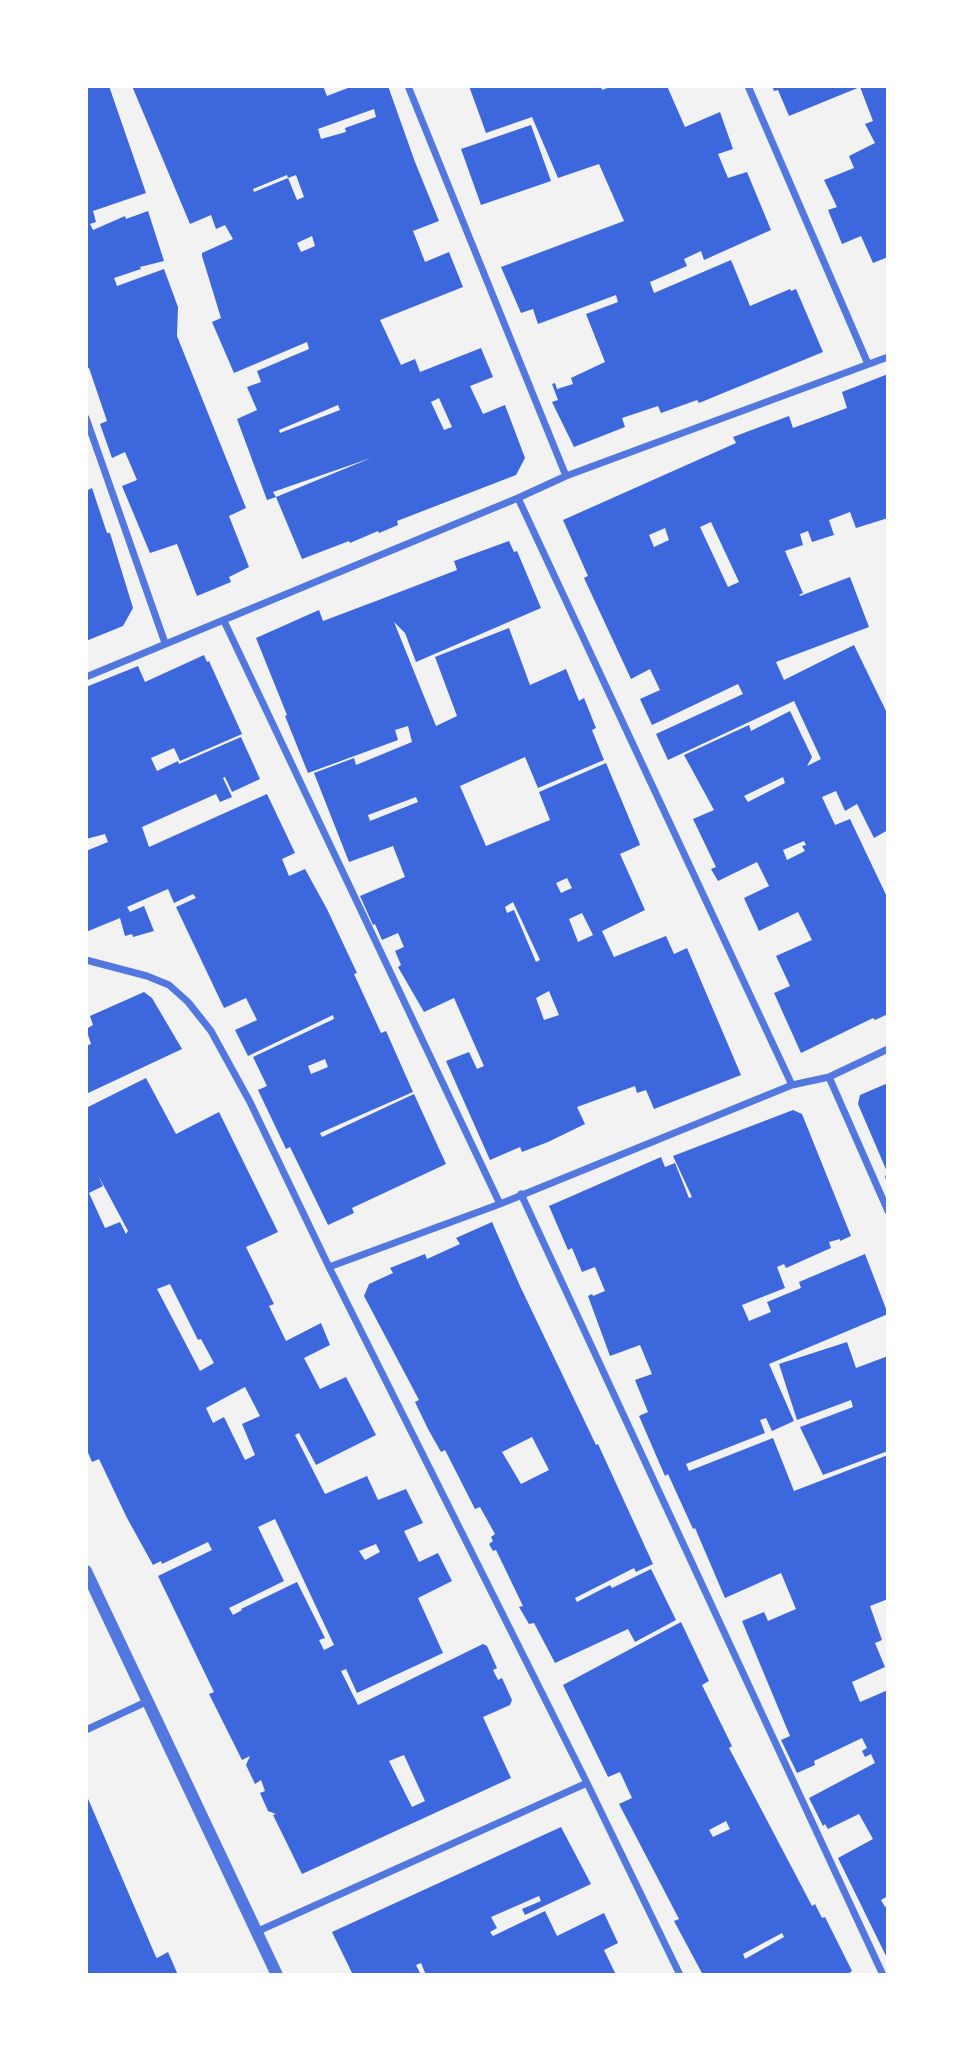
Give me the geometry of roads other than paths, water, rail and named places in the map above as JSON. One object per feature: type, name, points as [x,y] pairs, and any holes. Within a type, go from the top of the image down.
[{"type":"street","points":[[408,86],[566,476]]},
{"type":"street","points":[[748,86],[868,364]]},
{"type":"street","points":[[86,677],[566,476],[888,357]]},
{"type":"street","points":[[86,418],[165,643]]},
{"type":"street","points":[[518,498],[792,1085]]},
{"type":"street","points":[[224,621],[500,1204]]},
{"type":"street","points":[[86,960],[169,985],[196,1011],[211,1031],[250,1102],[680,1975]]},
{"type":"street","points":[[329,1267],[500,1204],[792,1085],[829,1077],[888,1049]]},
{"type":"street","points":[[829,1077],[888,1211]]},
{"type":"street","points":[[522,1194],[883,1975]]},
{"type":"street","points":[[86,1571],[277,1975]]},
{"type":"street","points":[[86,1730],[148,1701]]},
{"type":"street","points":[[256,1932],[587,1783]]}]
